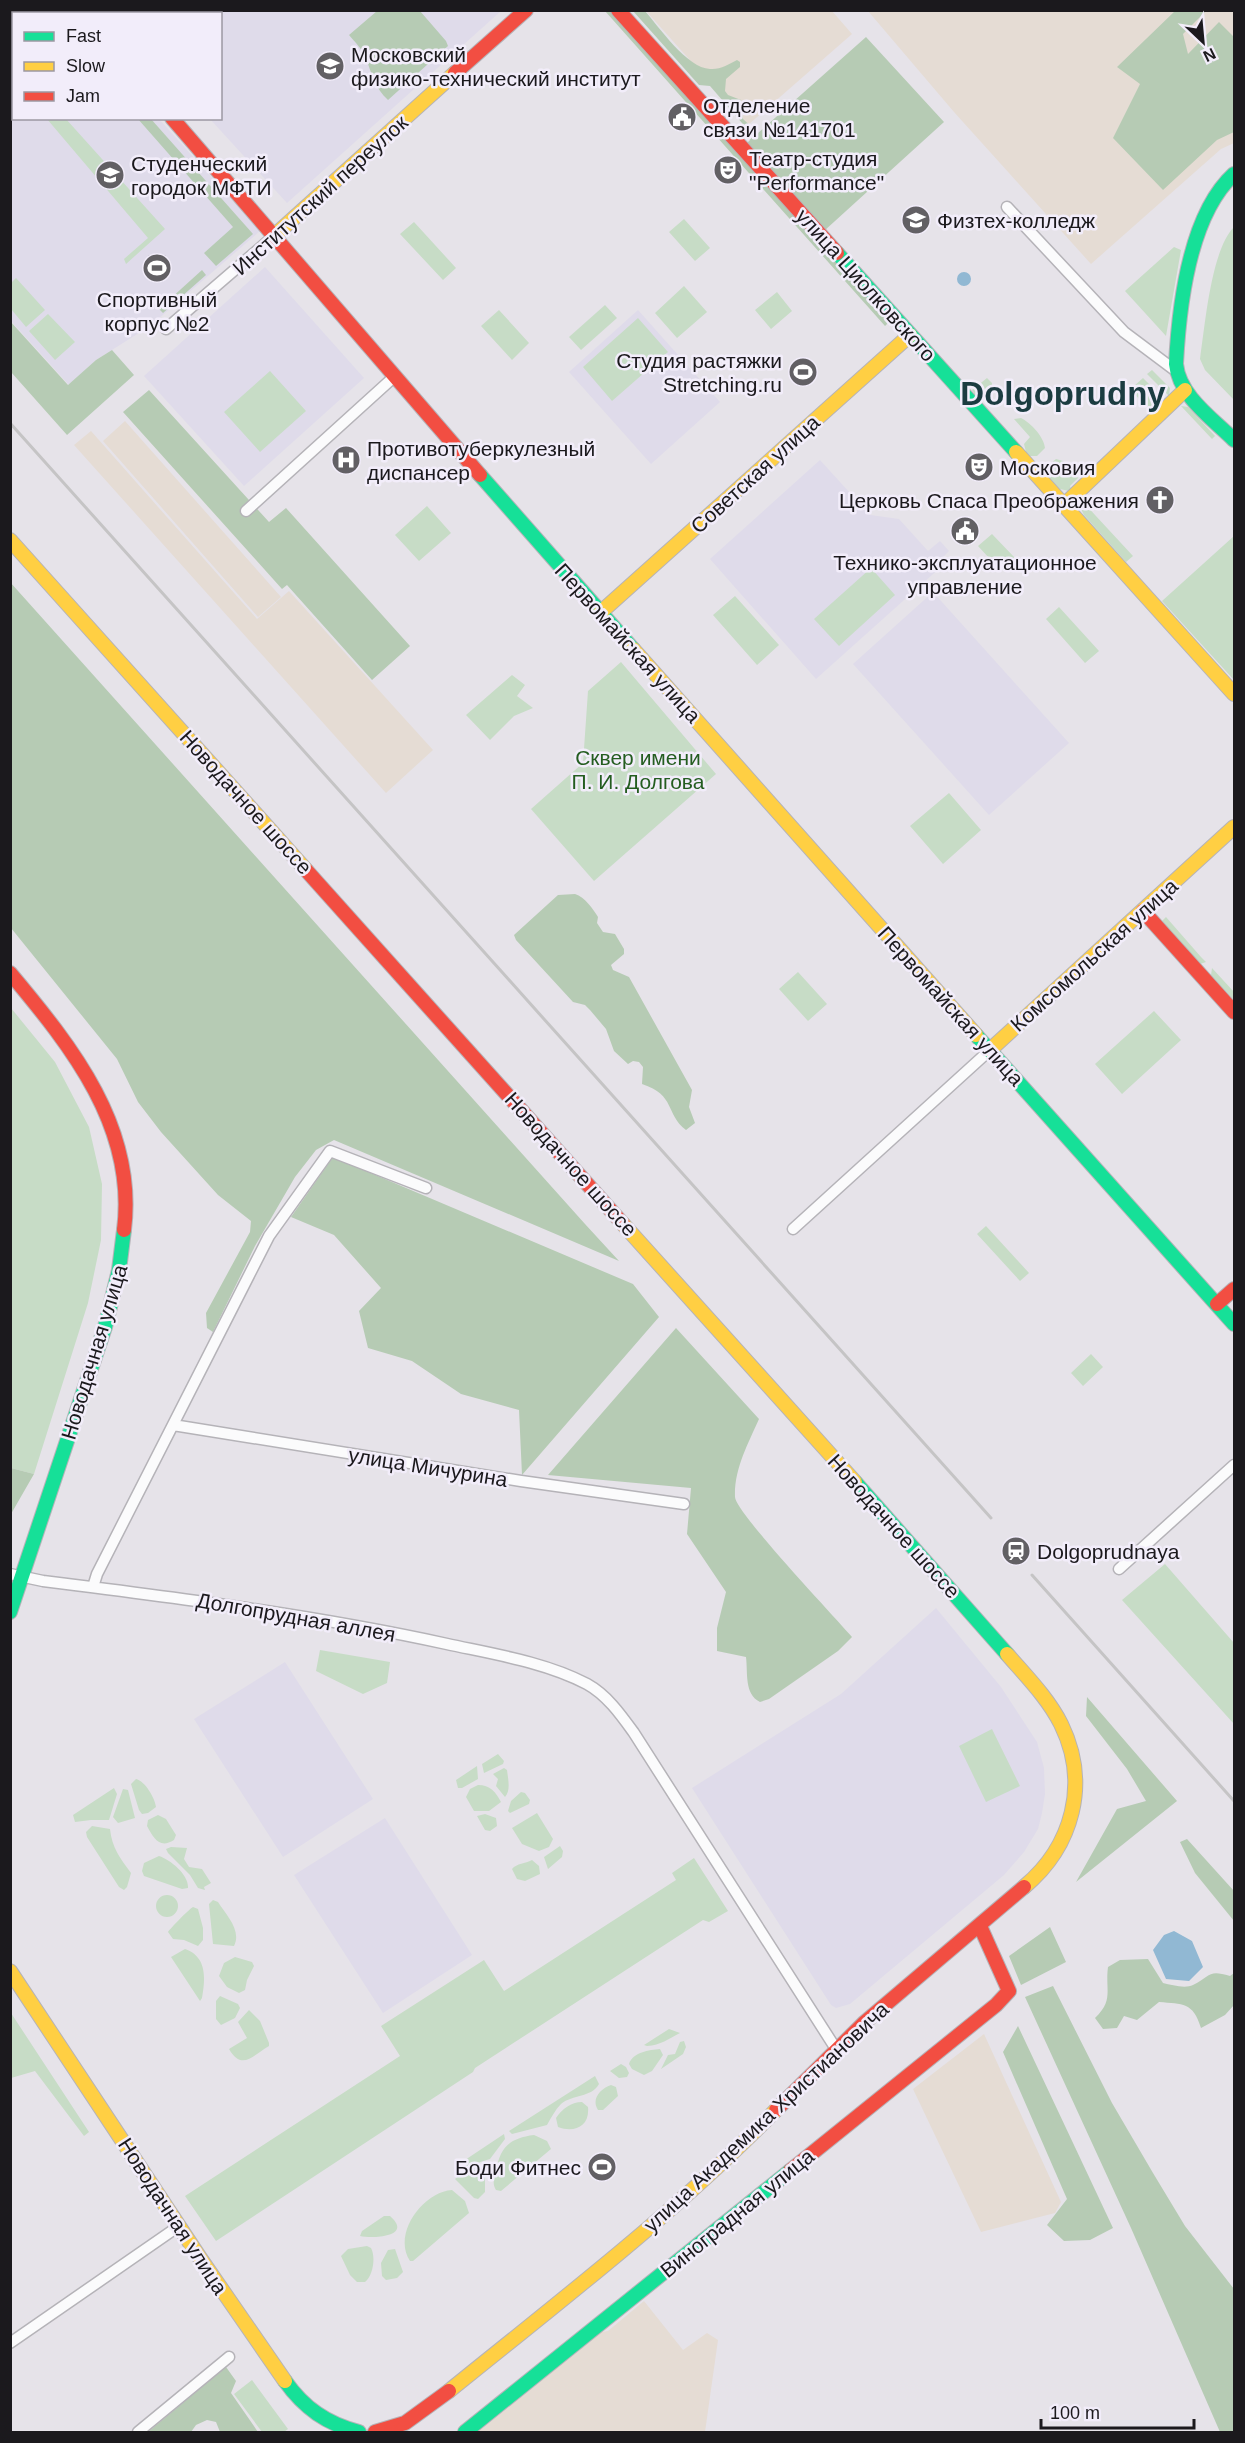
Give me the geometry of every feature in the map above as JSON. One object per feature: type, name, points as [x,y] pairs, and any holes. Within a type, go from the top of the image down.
[{"type":"street","name":"Институтский переулок","points":[[166,329],[274,236],[526,10]]},
{"type":"street","name":"улица Циолковского","points":[[618,10],[1234,693]]},
{"type":"street","name":"Первомайская улица","points":[[173,120],[600,613],[1234,1324]]},
{"type":"street","points":[[1234,174],[1217,193],[1203,215],[1197,232],[1176,350],[1176,371],[1185,390],[1234,440]]},
{"type":"street","points":[[1007,207],[1124,332],[1155,358],[1176,371]]},
{"type":"street","name":"Советская улица","points":[[600,613],[910,335]]},
{"type":"street","points":[[246,511],[395,376]]},
{"type":"street","points":[[1064,505],[1185,390]]},
{"type":"street","name":"Новодачное шоссе","points":[[10,540],[781,1399],[1035,1686],[1056,1716],[1070,1748],[1075,1779],[1071,1815]]},
{"type":"street","name":"Комсомольская улица","points":[[793,1229],[1234,827]]},
{"type":"street","points":[[1143,911],[1234,1012]]},
{"type":"street","name":"Новодачная улица","points":[[10,973],[63,1036],[102,1098],[121,1156],[126,1198],[125,1241],[115,1294],[16,1575],[10,1612]]},
{"type":"street","points":[[93,1587],[97,1574],[269,1236],[330,1151],[426,1188]]},
{"type":"street","points":[[1217,1304],[1234,1289]]},
{"type":"street","name":"улица Мичурина","points":[[173,1425],[521,1481],[684,1504]]},
{"type":"street","points":[[1119,1569],[1234,1465]]},
{"type":"street","name":"Долгопрудная аллея","points":[[16,1575],[259,1609],[368,1628],[486,1653],[577,1679],[599,1692],[634,1733],[836,2049]]},
{"type":"street","name":"улица Академика Христиановича","points":[[375,2433],[405,2423],[432,2405],[668,2213],[740,2147],[836,2049],[1010,1901],[1047,1866],[1060,1848],[1071,1815]]},
{"type":"street","name":"Виноградная улица","points":[[465,2433],[996,2005],[1009,1991],[980,1926]]},
{"type":"street","name":"Новодачная улица","points":[[10,1971],[255,2340],[303,2404],[329,2424],[359,2433]]},
{"type":"street","points":[[10,2343],[179,2226]]},
{"type":"street","points":[[138,2433],[229,2357]]},
{"type":"shaded area","name":"Студенческий городок МФТИ","points":[[10,11],[63,11],[64,12],[12,12],[12,120],[160,120],[260,231],[150,326],[96,360],[69,385],[11,321]]},
{"type":"shaded area","name":"Московский физико-технический институт","points":[[501,11],[287,203],[211,120],[222,120],[222,12],[116,12]]},
{"type":"shaded area","points":[[646,11],[832,11],[852,34],[748,125]]},
{"type":"shaded area","points":[[868,11],[1234,11],[1234,143],[1221,149],[1091,264],[954,112]]},
{"type":"shaded area","points":[[265,267],[364,378],[244,486],[144,376]]},
{"type":"shaded area","points":[[638,310],[720,402],[651,464],[569,372]]},
{"type":"shaded area","points":[[125,421],[281,597],[258,617],[103,441]]},
{"type":"shaded area","points":[[91,431],[257,619],[289,591],[433,750],[386,793],[74,445]]},
{"type":"shaded area","points":[[820,460],[870,515],[899,519],[928,551],[940,541],[949,551],[938,562],[942,566],[816,679],[710,559]]},
{"type":"shaded area","points":[[933,592],[1069,743],[989,815],[853,664]]},
{"type":"shaded area","points":[[936,1608],[1001,1687],[1037,1742],[1044,1768],[1045,1794],[1038,1829],[1024,1852],[1004,1875],[850,2004],[836,2008],[831,2005],[692,1788],[841,1694]]},
{"type":"shaded area","points":[[285,1662],[373,1799],[283,1857],[194,1719]]},
{"type":"shaded area","points":[[385,1818],[472,1955],[383,2013],[294,1875]]},
{"type":"shaded area","points":[[984,2034],[1061,2202],[1055,2213],[981,2232],[913,2089]]},
{"type":"shaded area","points":[[644,2301],[683,2350],[707,2333],[718,2340],[705,2432],[478,2432],[602,2332],[608,2331]]},
{"type":"green space","points":[[123,10],[171,11],[170,12],[122,12]]},
{"type":"green space","points":[[377,11],[420,11],[448,46],[388,100],[377,86],[363,52],[349,35]]},
{"type":"green space","points":[[605,11],[612,11],[891,320],[885,326]]},
{"type":"green space","points":[[633,11],[645,11],[674,46],[701,67],[714,69],[737,60],[740,62],[740,67],[726,79],[725,91],[728,95],[741,100],[743,119],[758,133],[866,37],[944,122],[824,231],[747,143],[750,140],[742,123],[710,86],[699,85]]},
{"type":"green space","points":[[1175,11],[1206,11],[1183,34],[1188,54],[1219,22],[1234,37],[1234,132],[1217,140],[1163,190],[1113,138],[1140,84],[1117,67]]},
{"type":"green space","points":[[48,120],[67,120],[165,229],[126,264],[124,259],[148,238]]},
{"type":"green space","points":[[139,120],[152,120],[253,234],[216,266],[204,253],[233,227]]},
{"type":"green space","points":[[684,219],[710,248],[695,261],[669,232]]},
{"type":"green space","points":[[414,222],[456,268],[443,280],[400,234]]},
{"type":"green space","points":[[1234,227],[1234,400],[1205,370],[1200,359],[1214,270],[1226,238]]},
{"type":"green space","points":[[1174,247],[1181,250],[1166,336],[1125,291]]},
{"type":"green space","points":[[202,270],[206,275],[163,313],[159,309]]},
{"type":"green space","points":[[16,278],[45,310],[26,327],[11,309],[11,283]]},
{"type":"green space","points":[[684,286],[707,312],[677,338],[655,313]]},
{"type":"green space","points":[[777,292],[792,311],[771,329],[755,310]]},
{"type":"green space","points":[[605,305],[617,318],[581,350],[569,337]]},
{"type":"green space","points":[[499,310],[529,343],[512,360],[481,326]]},
{"type":"green space","points":[[48,314],[75,342],[55,360],[29,331]]},
{"type":"green space","points":[[638,318],[668,352],[612,401],[583,367]]},
{"type":"green space","points":[[10,321],[68,385],[96,360],[112,350],[134,375],[67,435],[11,372]]},
{"type":"green space","points":[[1152,370],[1170,388],[1169,396],[1147,374]]},
{"type":"green space","points":[[270,371],[306,411],[260,452],[224,412]]},
{"type":"green space","points":[[987,378],[992,383],[992,391],[986,398],[977,398],[972,390]]},
{"type":"green space","points":[[1143,378],[1163,398],[1150,411],[1132,391],[1133,387]]},
{"type":"green space","points":[[149,390],[269,522],[286,508],[410,646],[372,680],[287,585],[282,589],[123,412]]},
{"type":"green space","points":[[1181,406],[1188,407],[1215,436],[1212,439]]},
{"type":"green space","points":[[1021,418],[1029,423],[1042,439],[1045,448],[1037,456],[1030,456],[1026,452],[1024,444],[1030,437],[1014,419]]},
{"type":"green space","points":[[1056,459],[1063,461],[1078,478],[1070,486],[1069,491],[1060,489],[1048,476],[1048,466]]},
{"type":"green space","points":[[1083,502],[1133,556],[1126,562],[1084,515],[1081,509]]},
{"type":"green space","points":[[427,506],[451,533],[419,561],[395,535]]},
{"type":"green space","points":[[992,534],[1015,558],[1001,571],[978,546]]},
{"type":"green space","points":[[1234,536],[1234,680],[1162,601]]},
{"type":"green space","points":[[871,568],[895,595],[839,646],[814,619]]},
{"type":"green space","points":[[10,582],[619,1261],[334,1140],[316,1150],[295,1177],[255,1246],[213,1332],[207,1328],[206,1313],[250,1232],[251,1221],[218,1195],[161,1132],[138,1102],[117,1059],[11,928]]},
{"type":"green space","points":[[735,596],[779,645],[757,665],[713,615]]},
{"type":"green space","points":[[1059,607],[1099,651],[1085,663],[1046,619]]},
{"type":"green space","name":"Сквер имени П. И. Долгова","points":[[621,662],[716,774],[594,881],[531,809],[583,763],[588,691]]},
{"type":"green space","points":[[512,675],[525,685],[517,696],[533,708],[514,716],[490,740],[466,715]]},
{"type":"green space","points":[[949,793],[981,830],[943,864],[910,826]]},
{"type":"green space","points":[[575,894],[591,907],[598,917],[597,923],[603,932],[615,934],[624,949],[624,954],[611,965],[613,970],[629,977],[692,1090],[689,1107],[695,1123],[686,1130],[679,1124],[665,1099],[653,1088],[642,1084],[643,1067],[639,1062],[633,1061],[628,1064],[614,1051],[606,1029],[590,1010],[585,1005],[573,1002],[516,940],[514,935],[558,895]]},
{"type":"green space","points":[[1166,917],[1206,962],[1200,964],[1162,921]]},
{"type":"green space","points":[[1212,968],[1234,992],[1234,1000],[1211,975]]},
{"type":"green space","points":[[798,972],[827,1004],[808,1021],[779,989]]},
{"type":"green space","points":[[11,1008],[55,1062],[89,1127],[102,1184],[101,1240],[88,1303],[34,1474],[11,1468]]},
{"type":"green space","points":[[1154,1011],[1181,1040],[1122,1094],[1095,1064]]},
{"type":"green space","points":[[333,1157],[633,1284],[659,1317],[522,1475],[519,1410],[461,1394],[412,1361],[368,1348],[359,1311],[381,1288],[334,1235],[291,1217]]},
{"type":"green space","points":[[986,1226],[1029,1273],[1020,1281],[977,1234]]},
{"type":"green space","points":[[676,1328],[759,1419],[742,1457],[737,1477],[735,1497],[740,1507],[768,1543],[852,1637],[838,1651],[769,1699],[760,1702],[751,1694],[749,1688],[746,1657],[717,1651],[717,1628],[726,1592],[687,1534],[691,1488],[548,1475]]},
{"type":"green space","points":[[1091,1354],[1103,1367],[1083,1386],[1071,1373]]},
{"type":"green space","points":[[10,1468],[34,1474],[11,1514]]},
{"type":"green space","points":[[1165,1564],[1234,1643],[1234,1724],[1122,1600]]},
{"type":"green space","points":[[320,1650],[390,1662],[387,1683],[363,1694],[316,1671]]},
{"type":"green space","points":[[1087,1697],[1177,1801],[1076,1882],[1117,1809],[1146,1801],[1127,1769],[1086,1716]]},
{"type":"green space","points":[[992,1729],[1020,1786],[986,1802],[959,1746]]},
{"type":"green space","points":[[498,1754],[504,1761],[503,1764],[484,1773],[482,1764]]},
{"type":"green space","points":[[477,1766],[478,1779],[458,1788],[456,1780]]},
{"type":"green space","points":[[504,1768],[507,1770],[509,1784],[505,1797],[496,1786],[498,1779],[493,1774]]},
{"type":"green space","points":[[136,1779],[146,1786],[155,1803],[156,1807],[148,1813],[142,1814],[139,1810],[131,1784]]},
{"type":"green space","points":[[478,1785],[492,1790],[501,1802],[489,1811],[474,1811],[466,1797],[470,1789]]},
{"type":"green space","points":[[114,1788],[117,1794],[109,1820],[75,1822],[73,1815]]},
{"type":"green space","points":[[123,1789],[128,1790],[135,1818],[118,1823],[113,1817]]},
{"type":"green space","points":[[521,1792],[525,1793],[530,1800],[529,1804],[510,1813],[508,1811],[511,1801]]},
{"type":"green space","points":[[537,1813],[553,1839],[549,1847],[539,1851],[522,1844],[512,1828]]},
{"type":"green space","points":[[485,1814],[496,1818],[497,1826],[490,1831],[485,1830],[477,1816]]},
{"type":"green space","points":[[158,1815],[166,1819],[176,1835],[169,1843],[158,1841],[147,1826],[148,1820]]},
{"type":"green space","points":[[92,1826],[110,1829],[115,1847],[131,1873],[124,1890],[119,1887],[87,1837],[86,1832]]},
{"type":"green space","points":[[1187,1839],[1234,1891],[1234,1921],[1195,1873],[1180,1842]]},
{"type":"green space","points":[[560,1846],[563,1851],[562,1857],[548,1869],[544,1857]]},
{"type":"green space","points":[[187,1848],[184,1859],[189,1867],[202,1869],[211,1883],[204,1887],[205,1890],[198,1888],[190,1875],[168,1853],[166,1849]]},
{"type":"green space","points":[[159,1856],[178,1869],[186,1878],[188,1888],[182,1889],[144,1876],[142,1871],[144,1863]]},
{"type":"green space","points":[[694,1858],[728,1911],[709,1922],[703,1920],[475,2068],[473,2072],[216,2241],[185,2196],[400,2056],[381,2026],[484,1960],[504,1991],[676,1880],[672,1873]]},
{"type":"green space","points":[[532,1860],[539,1866],[540,1874],[525,1881],[517,1879],[512,1869]]},
{"type":"green space","points":[[167,1895],[177,1902],[178,1906],[171,1916],[167,1917],[157,1910],[156,1906],[163,1896]]},
{"type":"green space","points":[[213,1900],[218,1902],[235,1928],[234,1946],[213,1944],[209,1904]]},
{"type":"green space","points":[[193,1907],[198,1909],[203,1928],[203,1940],[198,1946],[184,1940],[173,1939],[168,1932]]},
{"type":"green space","points":[[1050,1927],[1066,1962],[1021,1985],[1009,1956]]},
{"type":"green space","points":[[185,1949],[201,1963],[204,1984],[200,2001],[171,1957]]},
{"type":"green space","points":[[235,1957],[252,1962],[254,1966],[245,1990],[239,1993],[227,1987],[219,1976],[224,1963]]},
{"type":"green space","points":[[1148,1959],[1163,1983],[1178,1986],[1193,1985],[1213,1973],[1230,1976],[1234,1973],[1234,2005],[1225,2015],[1201,2028],[1191,2009],[1181,2004],[1159,2002],[1137,2020],[1124,2016],[1117,2028],[1103,2029],[1095,2018],[1107,2000],[1108,1967],[1120,1960]]},
{"type":"green space","points":[[1053,1986],[1112,2103],[1153,2173],[1185,2226],[1234,2289],[1234,2432],[1220,2432],[1131,2228],[1025,1997]]},
{"type":"green space","points":[[220,1996],[238,2004],[240,2008],[235,2018],[221,2025],[216,2019],[216,2001]]},
{"type":"green space","points":[[249,2010],[260,2021],[269,2046],[248,2060],[243,2060],[234,2056],[229,2049],[247,2038],[238,2022]]},
{"type":"green space","points":[[11,2013],[89,2132],[84,2136],[35,2071],[11,2078]]},
{"type":"green space","points":[[1018,2026],[1113,2228],[1090,2240],[1064,2241],[1047,2225],[1067,2199],[1003,2052]]},
{"type":"green space","points":[[669,2029],[680,2033],[656,2044],[644,2045]]},
{"type":"green space","points":[[684,2041],[686,2047],[683,2054],[661,2069],[668,2055],[675,2054],[680,2042]]},
{"type":"green space","points":[[660,2049],[663,2055],[652,2071],[644,2075],[632,2069],[629,2064],[638,2054]]},
{"type":"green space","points":[[621,2064],[629,2073],[627,2077],[619,2078],[610,2071]]},
{"type":"green space","points":[[595,2076],[599,2084],[596,2088],[561,2104],[547,2125],[512,2134],[509,2131]]},
{"type":"green space","points":[[611,2085],[616,2087],[618,2096],[603,2110],[598,2110],[596,2098],[603,2089]]},
{"type":"green space","points":[[582,2102],[588,2107],[584,2124],[575,2129],[558,2127],[556,2118],[561,2112],[571,2105]]},
{"type":"green space","points":[[504,2134],[505,2139],[490,2159],[464,2167],[459,2164]]},
{"type":"green space","points":[[534,2135],[547,2141],[551,2149],[501,2191],[496,2190],[494,2179],[503,2150],[512,2141]]},
{"type":"green space","points":[[478,2169],[485,2172],[485,2192],[478,2199],[474,2198],[455,2179]]},
{"type":"green space","points":[[452,2190],[465,2201],[469,2213],[413,2261],[410,2261],[405,2250],[405,2239],[413,2216],[431,2198]]},
{"type":"green space","points":[[384,2216],[390,2216],[396,2223],[397,2228],[394,2232],[381,2237],[360,2236],[362,2231]]},
{"type":"green space","points":[[367,2246],[373,2252],[372,2271],[365,2282],[357,2282],[350,2275],[341,2256],[348,2249]]},
{"type":"green space","points":[[395,2249],[403,2272],[397,2278],[386,2280],[382,2276],[381,2263],[388,2250]]},
{"type":"green space","points":[[226,2367],[236,2381],[231,2393],[258,2432],[220,2432],[216,2422],[207,2420],[196,2425],[191,2432],[148,2432]]},
{"type":"green space","points":[[252,2380],[288,2429],[284,2432],[262,2432],[234,2394]]},
{"type":"water","points":[[961,272],[967,272],[971,279],[967,286],[961,286],[957,282],[957,276]]},
{"type":"water","points":[[1174,1931],[1192,1941],[1203,1967],[1189,1981],[1166,1979],[1153,1950],[1164,1935]]},
{"type":"railway","points":[[10,423],[991,1518]]},
{"type":"railway","points":[[1032,1575],[1234,1801]]},
{"type":"traffic: fast","points":[[1234,174],[1206,213],[1189,263],[1180,316],[1176,364],[1178,376],[1190,397],[1234,440]]},
{"type":"traffic: fast","points":[[837,253],[1016,452]]},
{"type":"traffic: fast","points":[[480,475],[633,649]]},
{"type":"traffic: fast","points":[[976,1035],[1234,1324]]},
{"type":"traffic: fast","points":[[10,1612],[105,1327],[119,1270],[124,1230]]},
{"type":"traffic: fast","points":[[855,1482],[1007,1654]]},
{"type":"traffic: fast","points":[[465,2432],[790,2171]]},
{"type":"traffic: fast","points":[[285,2381],[292,2391],[317,2414],[347,2429],[359,2432]]},
{"type":"traffic: slow","points":[[274,236],[455,73]]},
{"type":"traffic: slow","points":[[600,613],[910,335]]},
{"type":"traffic: slow","points":[[1064,505],[1185,390]]},
{"type":"traffic: slow","points":[[1016,452],[1234,694]]},
{"type":"traffic: slow","points":[[10,540],[306,870]]},
{"type":"traffic: slow","points":[[633,649],[976,1035]]},
{"type":"traffic: slow","points":[[990,1050],[1234,827]]},
{"type":"traffic: slow","points":[[623,1224],[855,1482]]},
{"type":"traffic: slow","points":[[1007,1654],[1056,1714],[1070,1746],[1074,1769],[1075,1791],[1072,1812],[1065,1833],[1055,1853],[1024,1887]]},
{"type":"traffic: slow","points":[[10,1971],[200,2258],[285,2381]]},
{"type":"traffic: slow","points":[[449,2391],[575,2290],[698,2185],[776,2110]]},
{"type":"traffic: jam","points":[[455,73],[526,10]]},
{"type":"traffic: jam","points":[[618,10],[837,253]]},
{"type":"traffic: jam","points":[[174,120],[480,475]]},
{"type":"traffic: jam","points":[[306,870],[623,1224]]},
{"type":"traffic: jam","points":[[1143,911],[1234,1012]]},
{"type":"traffic: jam","points":[[10,973],[77,1060],[110,1123],[120,1157],[125,1193],[124,1230]]},
{"type":"traffic: jam","points":[[1217,1304],[1234,1289]]},
{"type":"traffic: jam","points":[[776,2110],[865,2022],[1024,1887]]},
{"type":"traffic: jam","points":[[790,2171],[996,2005],[1009,1991],[980,1926]]},
{"type":"traffic: jam","points":[[375,2432],[405,2423],[449,2391]]},
{"type":"place","name":"Московский физико-технический институт","points":[[330,66]]},
{"type":"place","name":"Отделение связи №141701","points":[[682,117]]},
{"type":"place","name":"Театр-студия \"Performance\"","points":[[728,170]]},
{"type":"place","name":"Студенческий городок МФТИ","points":[[110,175]]},
{"type":"place","name":"Физтех-колледж","points":[[916,220]]},
{"type":"place","name":"Спортивный корпус №2","points":[[157,268]]},
{"type":"place","name":"Студия растяжки Stretching.ru","points":[[803,372]]},
{"type":"place","name":"Противотуберкулезный диспансер","points":[[346,460]]},
{"type":"place","name":"Московия","points":[[979,467]]},
{"type":"place","name":"Церковь Спаса Преображения","points":[[1160,500]]},
{"type":"place","name":"Технико-эксплуатационное управление","points":[[965,531]]},
{"type":"place","name":"Dolgoprudnaya","points":[[1016,1551]]},
{"type":"place","name":"Боди Фитнес","points":[[602,2167]]},
{"type":"district","name":"Dolgoprudny","points":[[1063,393]]}]
